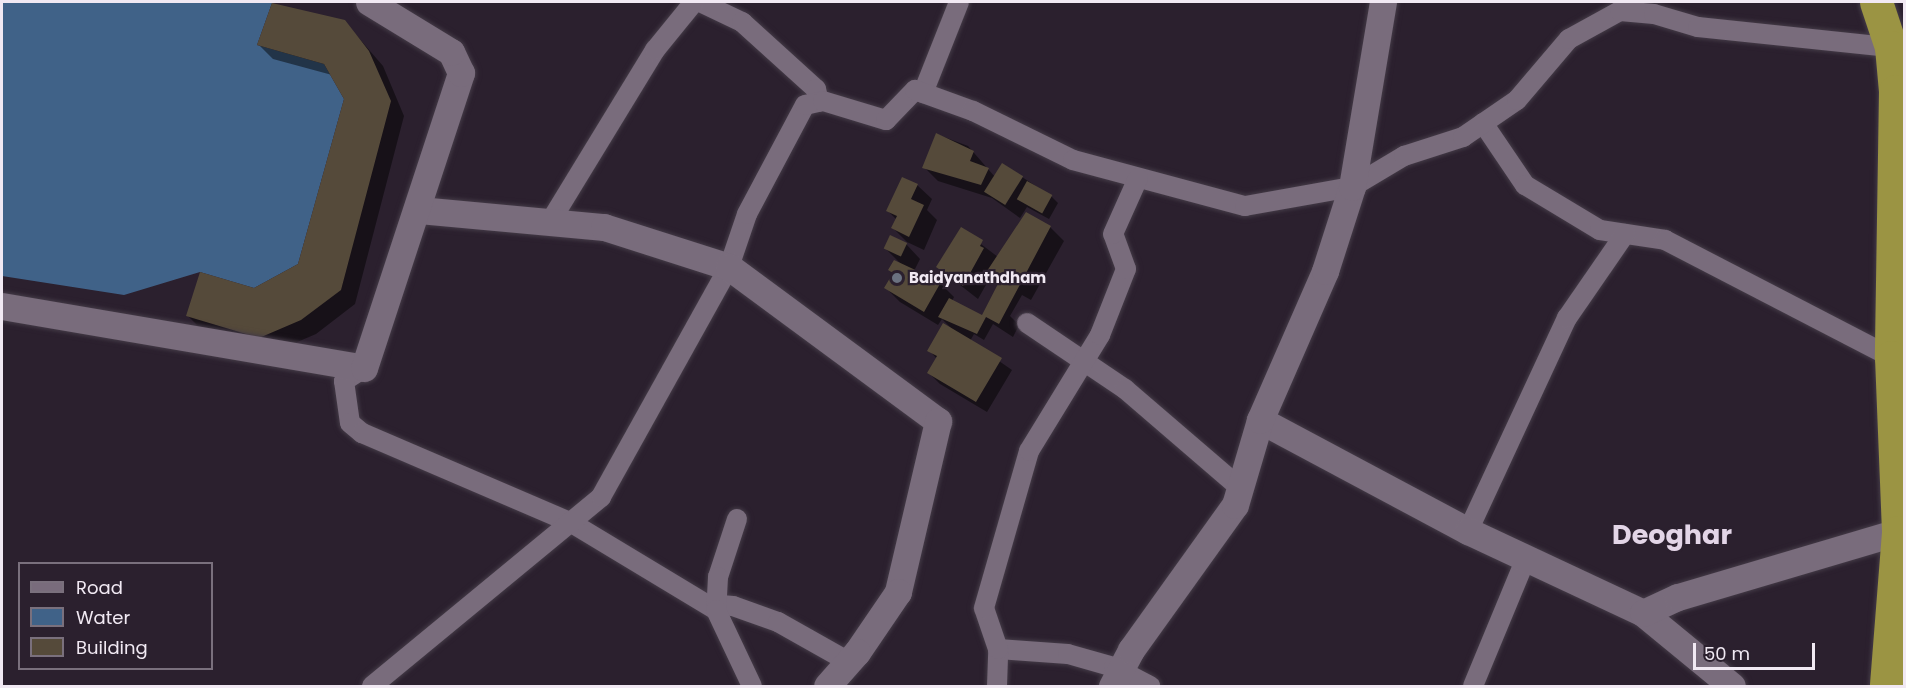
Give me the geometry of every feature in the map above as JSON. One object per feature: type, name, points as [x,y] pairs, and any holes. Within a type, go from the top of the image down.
[{"type":"highway","points":[[1876,2],[1900,52],[1895,91],[1891,357],[1898,532],[1886,687]]},
{"type":"street","points":[[369,2],[451,52],[461,73],[419,210],[364,368],[344,381],[350,423],[362,433],[570,522],[716,610]]},
{"type":"street","points":[[550,222],[655,50],[694,2]]},
{"type":"street","points":[[700,2],[742,22],[816,89],[819,102]]},
{"type":"street","points":[[923,93],[959,2]]},
{"type":"street","points":[[1116,679],[1236,505],[1260,420],[1325,271],[1352,187],[1383,2]]},
{"type":"street","points":[[372,687],[601,497],[729,267],[747,214],[805,105],[819,102],[886,120],[915,90],[973,111],[1073,160],[1245,206],[1352,187],[1404,156],[1463,137],[1517,100],[1569,39],[1613,6],[1659,8],[1698,27],[1900,52]]},
{"type":"street","points":[[1483,123],[1525,185],[1600,230],[1665,240],[1712,261],[1891,357]]},
{"type":"street","points":[[997,687],[998,649],[984,608],[1029,450],[1101,335],[1126,269],[1113,234],[1138,178]]},
{"type":"street","points":[[419,210],[604,228],[729,267],[938,422],[898,592],[849,662],[827,687]]},
{"type":"street","points":[[1468,531],[1567,318],[1624,234]]},
{"type":"street","points":[[2,306],[364,368]]},
{"type":"street","points":[[1027,323],[1125,389],[1240,488]]},
{"type":"street","points":[[1260,420],[1468,531],[1643,613],[1732,687]]},
{"type":"street","points":[[736,519],[718,578],[716,610],[752,687]]},
{"type":"street","points":[[1643,613],[1678,597],[1898,532]]},
{"type":"street","points":[[1473,687],[1526,558]]},
{"type":"street","points":[[716,610],[721,605],[733,606],[778,622],[849,662]]},
{"type":"street","points":[[998,649],[1068,654],[1116,679],[1150,687]]},
{"type":"water","points":[[2,2],[272,3],[257,45],[324,64],[344,99],[298,264],[254,288],[200,272],[124,295],[2,276]]},
{"type":"building","points":[[272,3],[345,20],[369,51],[391,101],[341,290],[301,320],[259,338],[186,316],[200,272],[254,288],[298,264],[344,99],[324,64],[257,45]]},
{"type":"building","points":[[936,133],[974,151],[970,161],[989,168],[981,185],[922,168]]},
{"type":"building","points":[[1002,163],[1023,176],[1005,205],[984,192]]},
{"type":"building","points":[[902,177],[918,184],[911,199],[924,205],[909,237],[891,228],[897,216],[886,211]]},
{"type":"building","points":[[1027,181],[1052,195],[1042,213],[1017,199]]},
{"type":"building","points":[[1026,212],[1051,226],[999,324],[986,317],[977,334],[938,317],[949,298],[982,315],[1001,278],[987,271]]},
{"type":"building","points":[[961,227],[983,240],[980,246],[984,248],[963,286],[936,267]]},
{"type":"building","points":[[890,235],[907,243],[901,257],[884,249]]},
{"type":"building","points":[[894,260],[941,282],[924,312],[884,288],[893,273],[888,270]]},
{"type":"building","points":[[943,323],[1002,358],[976,402],[927,373],[937,356],[927,351]]},
{"type":"place","name":"Baidyanathdham","points":[[897,278]]},
{"type":"district","name":"Deoghar","points":[[1672,535]]}]
